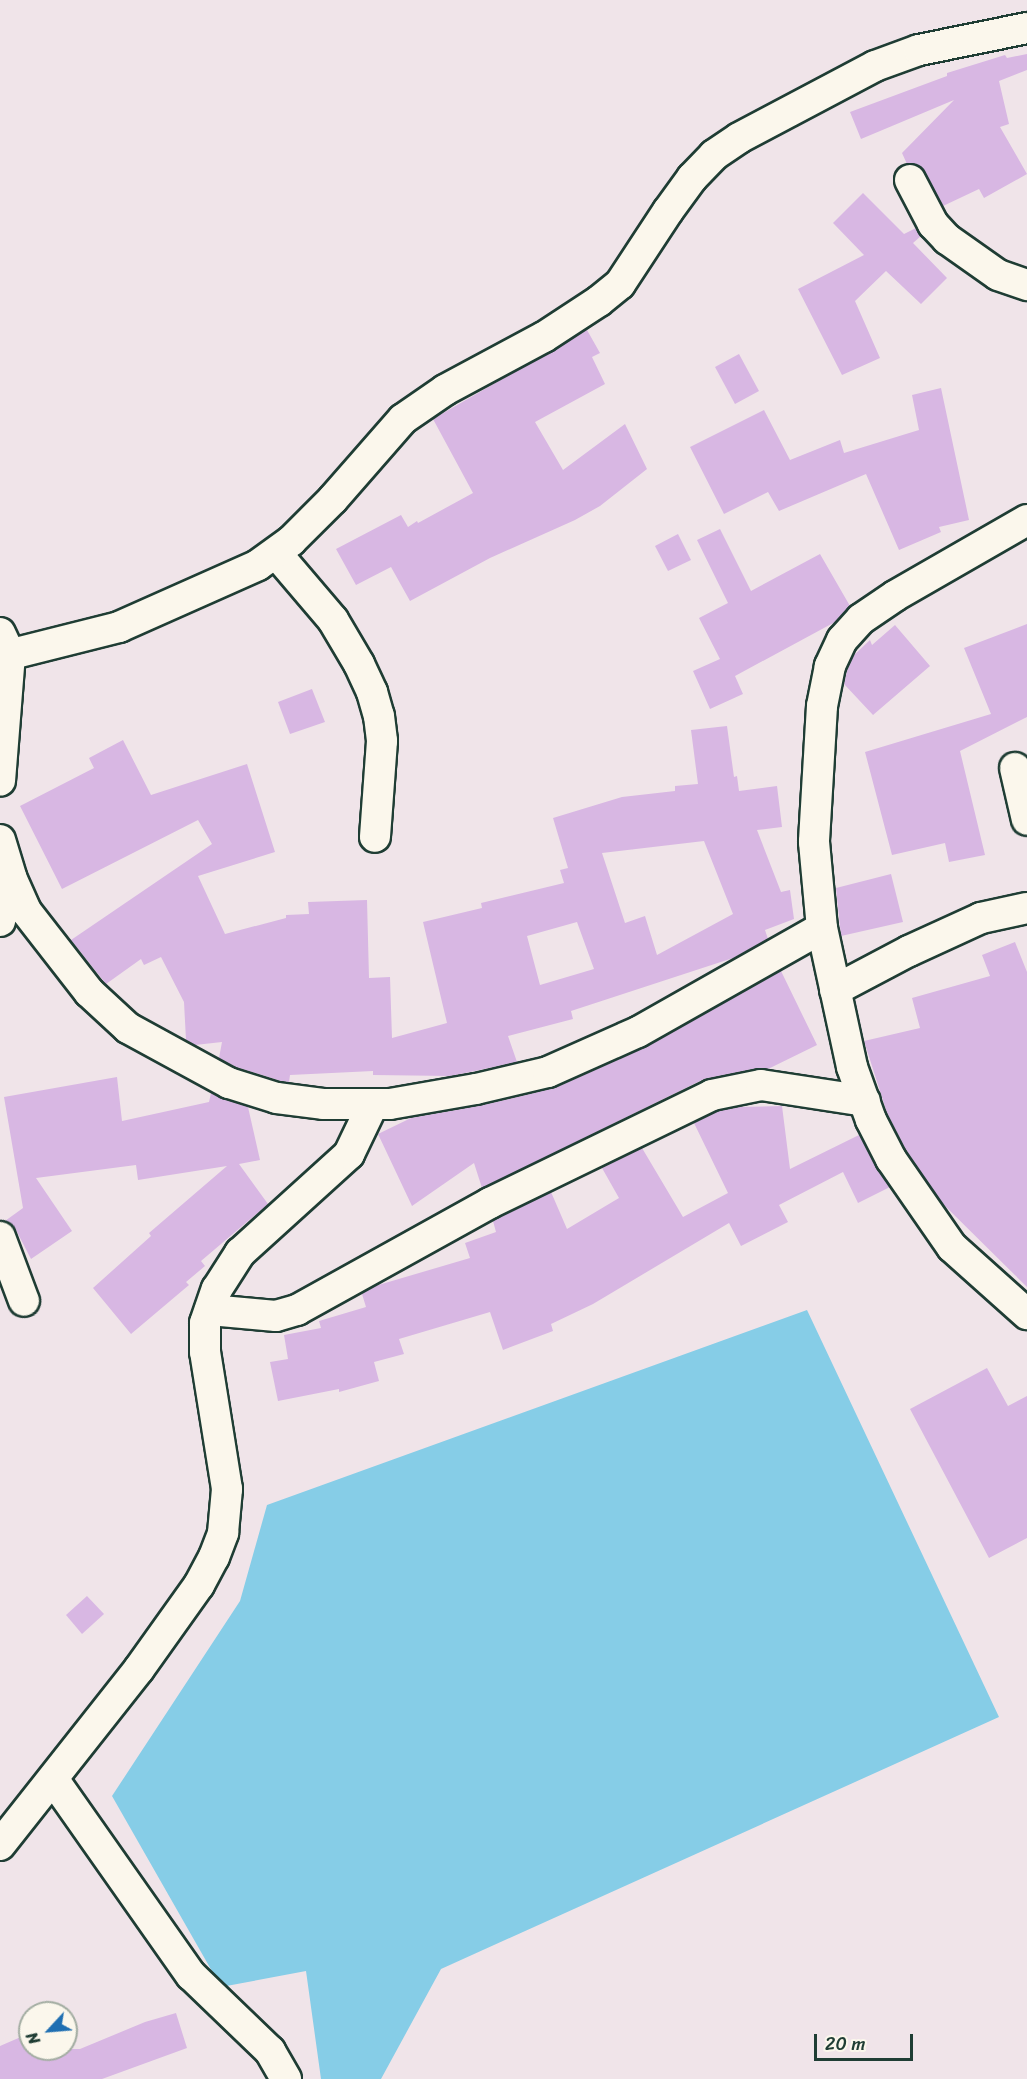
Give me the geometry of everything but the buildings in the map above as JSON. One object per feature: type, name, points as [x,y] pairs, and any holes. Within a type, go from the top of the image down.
[{"type":"street","points":[[0,781],[3,648],[119,627],[258,565],[276,553],[333,499],[403,418],[445,390],[544,337],[599,301],[620,284],[692,178],[714,155],[749,132],[875,66],[919,50],[1027,27]]},
{"type":"street","points":[[909,180],[933,224],[946,239],[998,275],[1027,285]]},
{"type":"street","points":[[1027,520],[895,596],[861,619],[842,640],[830,666],[822,706],[816,780],[815,854],[822,928],[852,1067],[891,1159],[952,1247],[1027,1314]]},
{"type":"street","points":[[276,553],[333,620],[359,664],[372,692],[379,716],[382,741],[375,837]]},
{"type":"street","points":[[1014,768],[1027,820]]},
{"type":"street","points":[[0,840],[11,877],[26,911],[63,962],[89,992],[128,1028],[229,1083],[289,1099],[323,1104],[390,1104],[476,1089],[548,1072],[638,1032],[822,928]]},
{"type":"street","points":[[0,921],[11,877]]},
{"type":"street","points":[[835,990],[909,951],[981,918],[1027,908]]},
{"type":"street","points":[[210,1310],[276,1316],[297,1310],[490,1203],[712,1095],[761,1085],[865,1101]]},
{"type":"street","points":[[0,1845],[139,1669],[199,1585],[214,1557],[223,1533],[227,1489],[205,1352],[206,1323],[217,1289],[240,1253],[343,1160],[373,1104]]},
{"type":"street","points":[[0,1237],[24,1301]]},
{"type":"street","points":[[53,1779],[191,1975],[270,2051],[286,2079]]},
{"type":"water","points":[[807,1310],[999,1717],[441,1969],[381,2079],[321,2079],[306,1971],[221,1987],[112,1796],[240,1601],[267,1505]]}]
